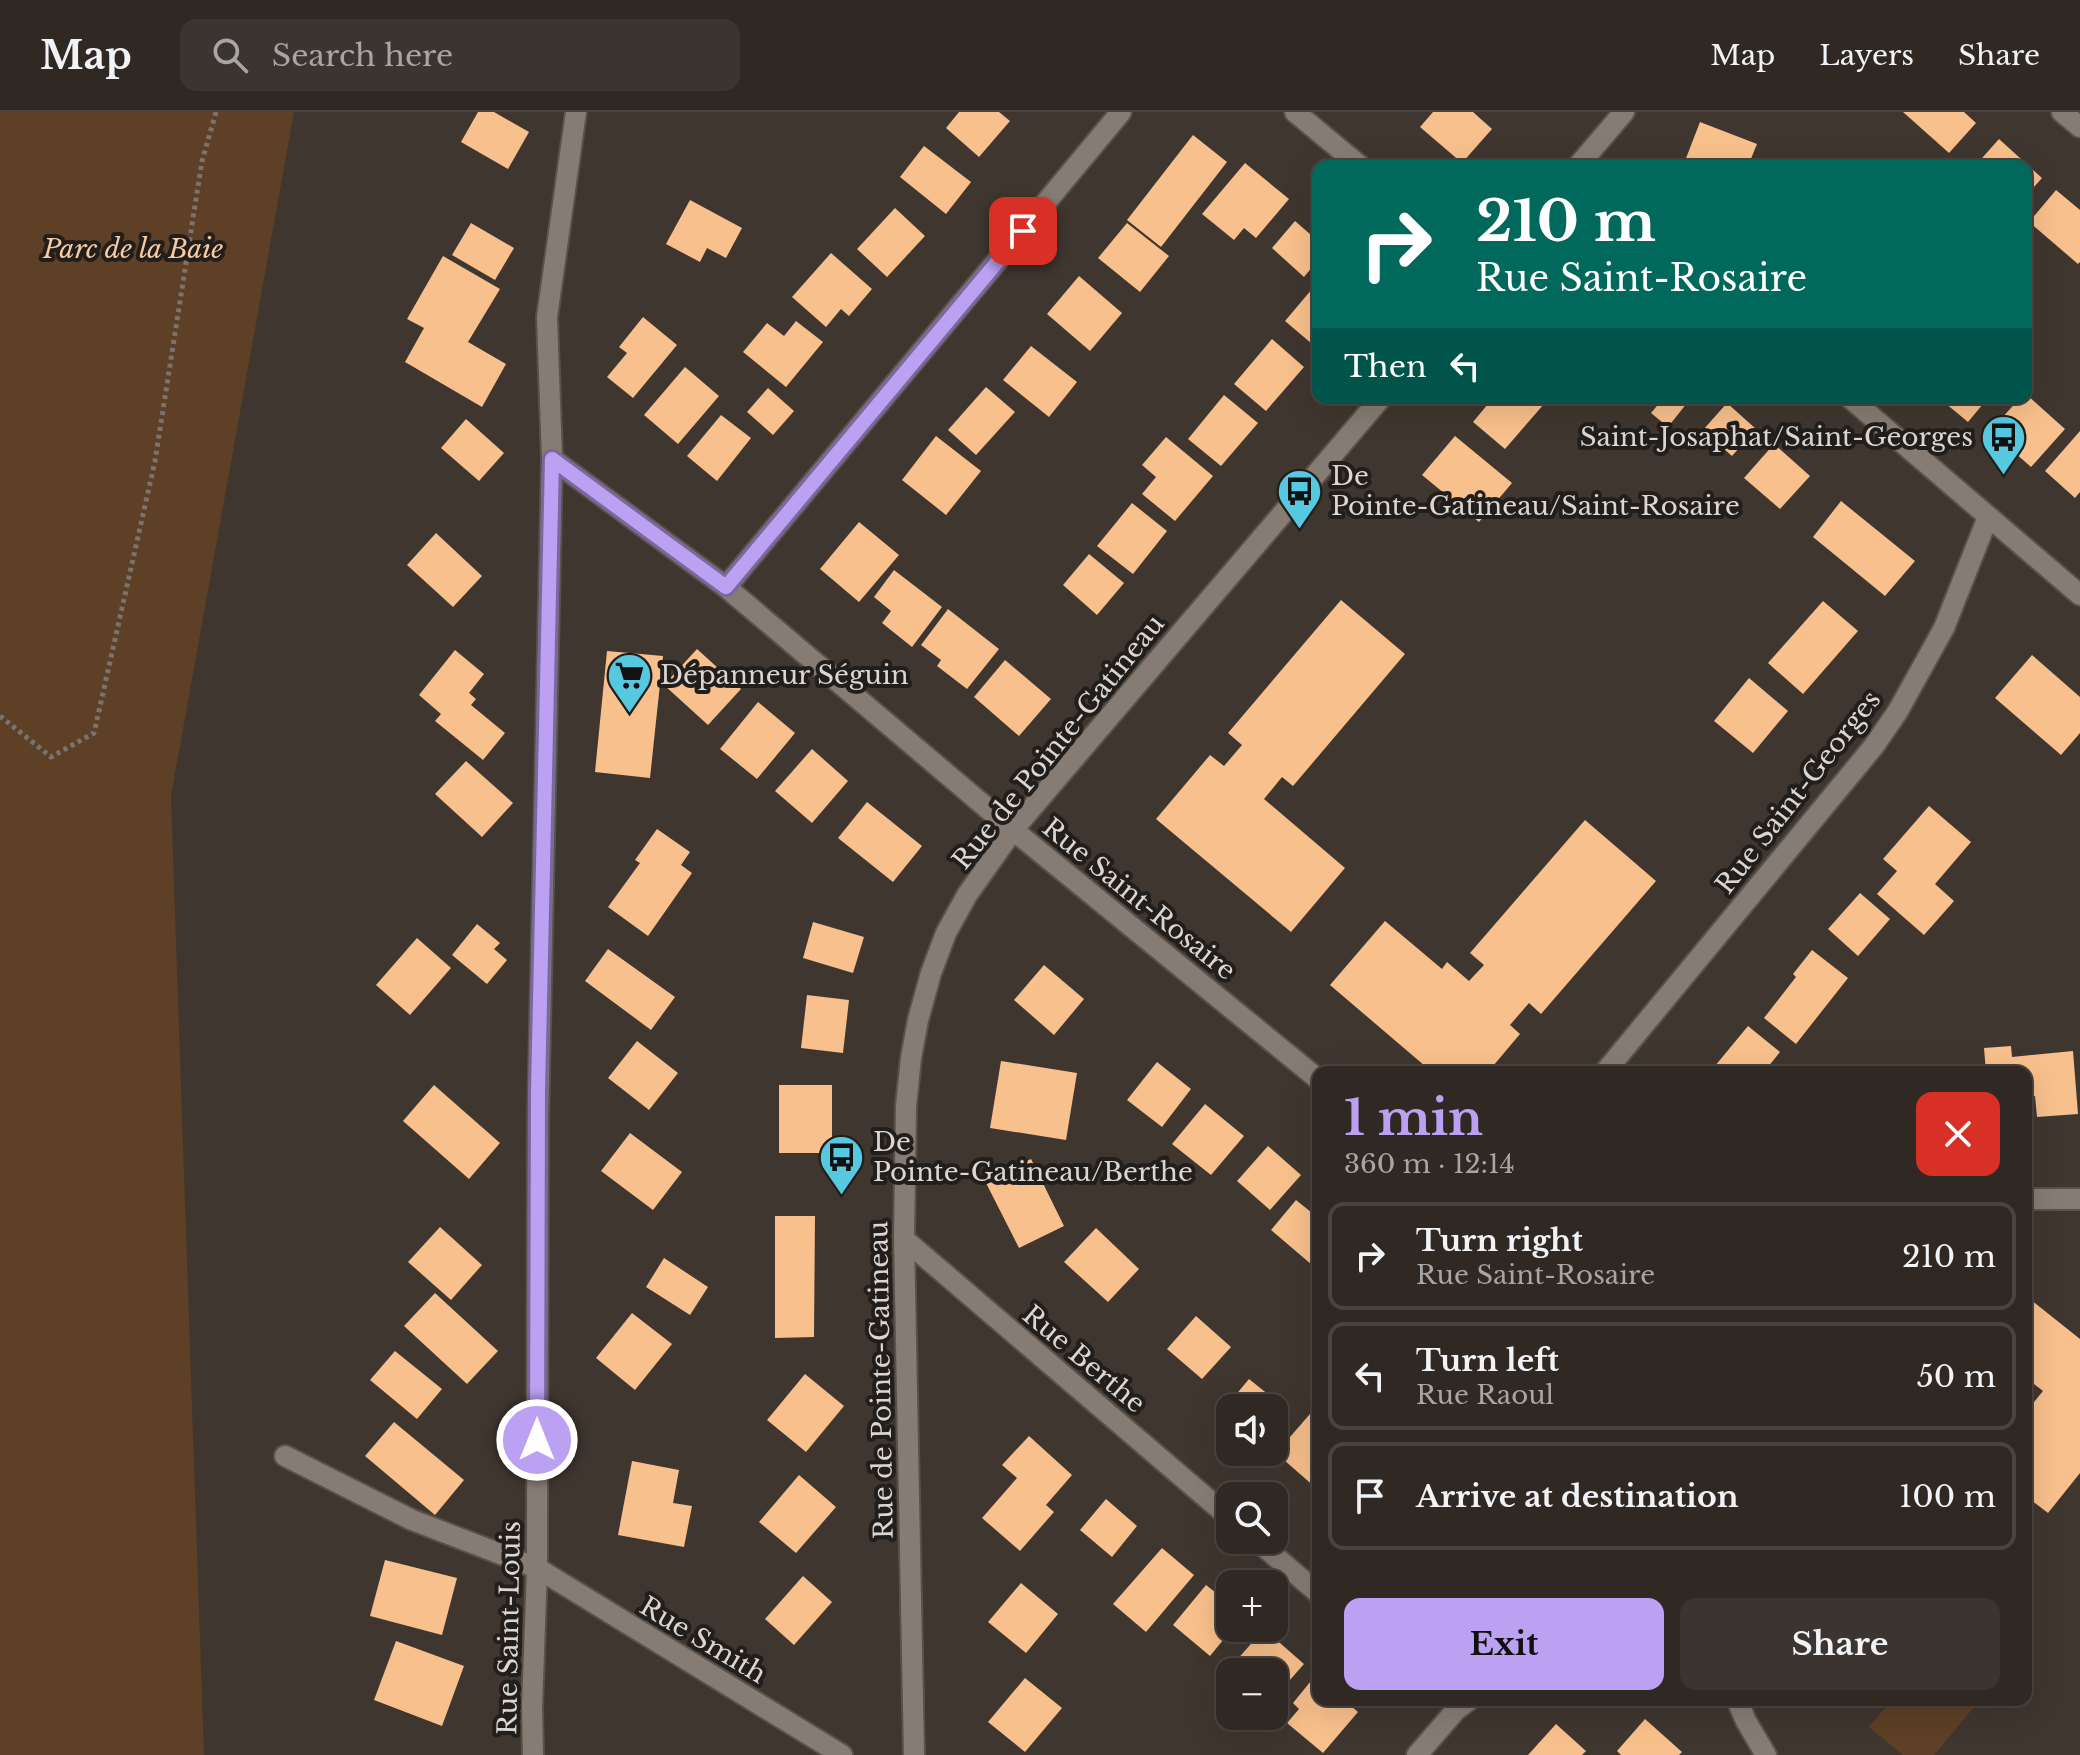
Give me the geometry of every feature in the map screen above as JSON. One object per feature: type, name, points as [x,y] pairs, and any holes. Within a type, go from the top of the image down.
[{"type":"street","name":"Rue Saint-Louis","points":[[533,1755],[537,1568],[538,1089],[552,459],[547,317],[576,112]]},
{"type":"street","points":[[726,587],[1121,112]]},
{"type":"street","points":[[1295,112],[1353,160]]},
{"type":"street","points":[[1584,160],[1624,112]]},
{"type":"street","points":[[2062,112],[2080,127]]},
{"type":"street","name":"Rue de Pointe-Gatineau","points":[[914,1755],[904,1239],[906,1106],[918,1020],[931,973],[946,933],[967,895],[1013,830],[1376,404]]},
{"type":"street","points":[[1857,404],[2080,595]]},
{"type":"street","name":"Rue Saint-Rosaire","points":[[552,459],[726,587],[1013,830],[1312,1074]]},
{"type":"street","name":"Rue Saint-Georges","points":[[1610,1066],[1882,734],[1924,667],[1944,628],[1988,517]]},
{"type":"street","points":[[2032,1199],[2080,1199]]},
{"type":"street","name":"Rue Berthe","points":[[904,1239],[1216,1506]]},
{"type":"street","name":"Rue Smith","points":[[285,1456],[412,1520],[537,1568],[842,1755]]},
{"type":"street","points":[[1272,1554],[1312,1588]]},
{"type":"street","points":[[1417,1755],[1454,1706]]},
{"type":"street","points":[[1740,1706],[1766,1755]]},
{"type":"path","points":[[0,716],[51,757],[94,733],[155,461],[202,161],[216,112]]},
{"type":"green space","name":"Parc de la Baie","points":[[0,112],[294,112],[171,796],[204,1755],[0,1755]]},
{"type":"green space","points":[[1887,1706],[1975,1706],[1934,1755],[1903,1755],[1869,1727]]},
{"type":"building","points":[[478,112],[494,112],[529,132],[508,169],[461,142]]},
{"type":"building","points":[[959,112],[999,112],[1010,121],[979,157],[946,128]]},
{"type":"building","points":[[1433,112],[1473,112],[1492,129],[1465,160],[1458,160],[1420,127]]},
{"type":"building","points":[[1903,112],[1964,112],[1976,123],[1949,153]]},
{"type":"building","points":[[1700,122],[1757,144],[1750,160],[1685,160]]},
{"type":"building","points":[[1193,135],[1227,162],[1161,247],[1127,220]]},
{"type":"building","points":[[1999,139],[2022,160],[1980,160]]},
{"type":"building","points":[[924,146],[971,182],[946,214],[900,177]]},
{"type":"building","points":[[1245,163],[1289,199],[1256,238],[1244,228],[1234,240],[1202,214]]},
{"type":"building","points":[[2032,169],[2042,178],[2032,189]]},
{"type":"building","points":[[2056,190],[2080,210],[2080,262],[2078,264],[2032,225],[2032,218]]},
{"type":"building","points":[[690,200],[742,228],[726,258],[707,248],[700,262],[666,244]]},
{"type":"building","points":[[895,208],[925,236],[887,277],[857,249]]},
{"type":"building","points":[[1295,221],[1312,236],[1312,267],[1304,277],[1272,248]]},
{"type":"building","points":[[471,223],[514,248],[495,280],[452,255]]},
{"type":"building","points":[[1127,223],[1169,256],[1140,292],[1098,258]]},
{"type":"building","points":[[831,253],[872,289],[849,316],[841,309],[826,327],[792,297]]},
{"type":"building","points":[[443,256],[500,289],[468,342],[506,364],[482,407],[405,362],[424,328],[407,319]]},
{"type":"building","points":[[1079,276],[1122,313],[1090,351],[1047,314]]},
{"type":"building","points":[[1312,289],[1312,344],[1285,321]]},
{"type":"building","points":[[643,317],[677,345],[633,398],[607,377],[627,353],[619,347]]},
{"type":"building","points":[[796,321],[823,342],[786,387],[743,352],[767,323],[784,336]]},
{"type":"building","points":[[1272,339],[1304,367],[1266,411],[1234,384]]},
{"type":"building","points":[[1031,346],[1077,382],[1049,417],[1003,380]]},
{"type":"building","points":[[685,367],[719,396],[678,444],[644,415]]},
{"type":"building","points":[[986,387],[1015,412],[976,455],[948,430]]},
{"type":"building","points":[[768,388],[794,411],[773,435],[747,412]]},
{"type":"building","points":[[1224,395],[1258,423],[1221,466],[1188,439]]},
{"type":"building","points":[[2032,399],[2065,429],[2031,467],[1990,431],[2015,404],[2032,404]]},
{"type":"building","points":[[1488,404],[1544,404],[1505,449],[1473,422]]},
{"type":"building","points":[[1658,404],[1686,404],[1668,427],[1651,413]]},
{"type":"building","points":[[1726,404],[1756,429],[1732,456],[1703,430]]},
{"type":"building","points":[[1946,404],[1983,404],[1968,422]]},
{"type":"building","points":[[721,415],[751,438],[717,481],[687,456]]},
{"type":"building","points":[[466,419],[504,453],[479,481],[441,448]]},
{"type":"building","points":[[2080,431],[2080,492],[2075,498],[2045,471]]},
{"type":"building","points":[[936,436],[981,471],[946,515],[902,480]]},
{"type":"building","points":[[1455,436],[1512,483],[1479,522],[1422,475]]},
{"type":"building","points":[[1166,437],[1213,476],[1175,521],[1142,494],[1156,477],[1142,465]]},
{"type":"building","points":[[1774,444],[1810,476],[1780,509],[1744,478]]},
{"type":"building","points":[[1841,501],[1915,561],[1885,596],[1813,537]]},
{"type":"building","points":[[1132,503],[1167,531],[1133,574],[1097,546]]},
{"type":"building","points":[[859,522],[899,555],[859,602],[820,569]]},
{"type":"building","points":[[436,533],[482,576],[453,607],[407,565]]},
{"type":"building","points":[[1089,554],[1124,583],[1097,615],[1063,585]]},
{"type":"building","points":[[894,570],[942,607],[912,647],[882,623],[891,611],[874,597]]},
{"type":"building","points":[[1341,600],[1405,654],[1293,786],[1282,777],[1264,799],[1345,868],[1291,932],[1156,819],[1210,755],[1224,766],[1242,745],[1228,733]]},
{"type":"building","points":[[1823,601],[1858,631],[1803,694],[1768,663]]},
{"type":"building","points":[[948,609],[999,649],[967,689],[937,666],[941,660],[921,645]]},
{"type":"building","points":[[697,649],[741,689],[708,725],[664,685]]},
{"type":"building","points":[[455,650],[484,674],[469,693],[476,699],[471,705],[505,733],[483,760],[435,721],[441,714],[419,695]]},
{"type":"building","name":"Dépanneur Séguin","points":[[607,651],[663,656],[650,778],[595,772]]},
{"type":"building","points":[[2032,655],[2080,697],[2080,733],[2061,755],[1995,698]]},
{"type":"building","points":[[1005,660],[1051,699],[1019,736],[974,697]]},
{"type":"building","points":[[1749,678],[1788,711],[1753,753],[1714,721]]},
{"type":"building","points":[[758,702],[795,733],[757,779],[720,749]]},
{"type":"building","points":[[812,749],[848,781],[812,823],[775,791]]},
{"type":"building","points":[[466,761],[513,803],[482,837],[435,794]]},
{"type":"building","points":[[867,802],[922,846],[893,882],[838,838]]},
{"type":"building","points":[[1929,806],[1971,842],[1935,884],[1954,901],[1924,935],[1877,894],[1897,871],[1883,859]]},
{"type":"building","points":[[1585,820],[1656,881],[1541,1014],[1529,1003],[1510,1025],[1520,1034],[1493,1066],[1425,1066],[1330,985],[1385,921],[1442,969],[1447,962],[1469,981],[1484,965],[1470,953]]},
{"type":"building","points":[[657,829],[690,852],[681,865],[692,873],[648,936],[608,907],[640,863],[635,860]]},
{"type":"building","points":[[1860,893],[1890,919],[1858,956],[1828,929]]},
{"type":"building","points":[[813,922],[864,937],[853,973],[803,958]]},
{"type":"building","points":[[477,924],[500,943],[494,949],[507,960],[487,984],[452,955]]},
{"type":"building","points":[[417,938],[451,968],[410,1015],[376,985]]},
{"type":"building","points":[[608,949],[675,997],[651,1030],[585,981]]},
{"type":"building","points":[[1812,950],[1848,978],[1796,1044],[1764,1018],[1796,977],[1793,974]]},
{"type":"building","points":[[1044,965],[1084,999],[1054,1035],[1014,1000]]},
{"type":"building","points":[[807,995],[849,1000],[843,1053],[801,1048]]},
{"type":"building","points":[[1748,1026],[1780,1052],[1769,1066],[1715,1066]]},
{"type":"building","points":[[637,1041],[678,1073],[649,1110],[608,1078]]},
{"type":"building","points":[[2011,1046],[2012,1057],[2073,1051],[2078,1114],[2037,1117],[2035,1096],[2032,1096],[2032,1066],[1986,1066],[1984,1048]]},
{"type":"building","points":[[1001,1061],[1077,1073],[1066,1140],[990,1128]]},
{"type":"building","points":[[1157,1062],[1191,1089],[1162,1127],[1127,1100]]},
{"type":"building","points":[[434,1085],[500,1143],[469,1179],[403,1121]]},
{"type":"building","points":[[779,1085],[832,1085],[832,1153],[779,1153]]},
{"type":"building","points":[[1205,1104],[1244,1136],[1211,1175],[1172,1144]]},
{"type":"building","points":[[630,1133],[682,1172],[653,1210],[601,1171]]},
{"type":"building","points":[[1268,1146],[1301,1175],[1270,1210],[1237,1181]]},
{"type":"building","points":[[1031,1159],[1064,1226],[1019,1248],[985,1181]]},
{"type":"building","points":[[1296,1200],[1312,1211],[1312,1265],[1271,1230]]},
{"type":"building","points":[[775,1216],[815,1216],[814,1337],[775,1338]]},
{"type":"building","points":[[440,1227],[482,1265],[451,1300],[408,1262]]},
{"type":"building","points":[[1096,1228],[1139,1269],[1108,1302],[1064,1262]]},
{"type":"building","points":[[664,1258],[708,1287],[690,1315],[646,1287]]},
{"type":"building","points":[[435,1293],[498,1351],[467,1384],[404,1326]]},
{"type":"building","points":[[2032,1301],[2080,1339],[2080,1473],[2048,1513],[2032,1501],[2032,1405],[2043,1391],[2032,1383]]},
{"type":"building","points":[[632,1313],[672,1344],[635,1390],[596,1358]]},
{"type":"building","points":[[1196,1316],[1231,1347],[1202,1379],[1167,1349]]},
{"type":"building","points":[[395,1351],[442,1389],[417,1419],[370,1380]]},
{"type":"building","points":[[805,1374],[844,1406],[806,1452],[767,1420]]},
{"type":"building","points":[[1249,1379],[1268,1394],[1236,1394]]},
{"type":"building","points":[[1310,1414],[1312,1416],[1312,1484],[1288,1464],[1288,1439]]},
{"type":"building","points":[[394,1422],[464,1480],[435,1515],[365,1456]]},
{"type":"building","points":[[1029,1436],[1072,1475],[1046,1505],[1054,1512],[1020,1551],[982,1518],[1017,1478],[1002,1465]]},
{"type":"building","points":[[632,1461],[679,1470],[673,1503],[692,1506],[684,1547],[618,1535]]},
{"type":"building","points":[[799,1475],[836,1507],[796,1553],[759,1522]]},
{"type":"building","points":[[1106,1499],[1137,1526],[1112,1557],[1080,1530]]},
{"type":"building","points":[[1162,1548],[1194,1575],[1146,1632],[1113,1604]]},
{"type":"building","points":[[385,1560],[457,1578],[442,1635],[370,1616]]},
{"type":"building","points":[[803,1576],[832,1602],[794,1645],[765,1619]]},
{"type":"building","points":[[1021,1583],[1058,1614],[1026,1653],[988,1622]]},
{"type":"building","points":[[1206,1585],[1216,1593],[1216,1642],[1222,1642],[1210,1656],[1173,1625]]},
{"type":"building","points":[[396,1641],[464,1666],[442,1726],[374,1700]]},
{"type":"building","points":[[1253,1642],[1279,1642],[1304,1664],[1288,1682],[1288,1658],[1239,1658]]},
{"type":"building","points":[[1025,1678],[1062,1708],[1025,1752],[988,1722]]},
{"type":"building","points":[[1312,1680],[1312,1706],[1351,1706],[1358,1712],[1323,1753],[1288,1724],[1299,1709],[1293,1703]]},
{"type":"building","points":[[1645,1719],[1682,1752],[1679,1755],[1621,1755],[1617,1751]]},
{"type":"building","points":[[1556,1724],[1586,1751],[1582,1755],[1528,1755]]},
{"type":"place","name":"Saint-Josaphat/Saint-Georges","points":[[2004,476]]},
{"type":"place","name":"De Pointe-Gatineau/Saint-Rosaire","points":[[1300,530]]},
{"type":"place","name":"Dépanneur Séguin","points":[[629,714]]},
{"type":"place","name":"De Pointe-Gatineau/Berthe","points":[[842,1196]]},
{"type":"route","points":[[537,1440],[538,1091],[552,459],[726,587],[1023,231]]}]
